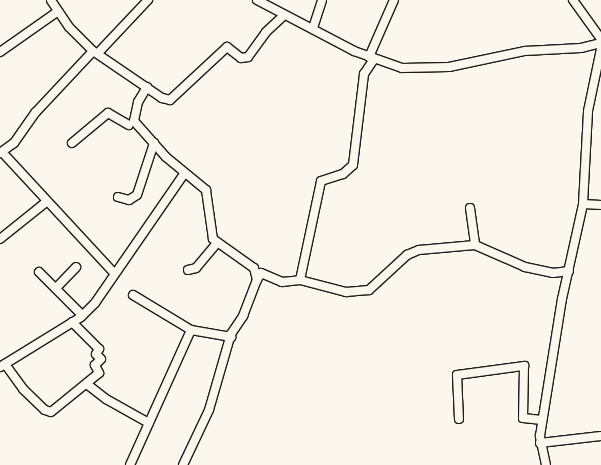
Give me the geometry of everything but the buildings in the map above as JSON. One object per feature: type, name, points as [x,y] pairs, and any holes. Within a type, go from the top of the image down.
[{"type":"street","points":[[51,0],[57,12],[95,52],[165,100],[172,99],[227,47],[241,58],[248,57],[266,32],[284,14]]},
{"type":"street","points":[[113,272],[46,202],[1,152],[14,143],[36,112],[148,0]]},
{"type":"street","points":[[257,0],[372,58],[402,68],[428,69],[525,51],[581,48],[601,44]]},
{"type":"street","points":[[313,28],[322,0]]},
{"type":"street","points":[[300,280],[321,181],[343,174],[353,165],[364,74],[372,58],[394,0]]},
{"type":"street","points":[[546,465],[540,443],[542,420],[569,271],[583,204],[588,111],[601,44],[573,0]]},
{"type":"street","points":[[0,52],[57,12]]},
{"type":"street","points":[[147,87],[138,102],[134,121],[154,144],[184,174],[206,190],[211,233],[217,243],[254,268],[257,280]]},
{"type":"street","points":[[72,143],[108,113],[128,125]]},
{"type":"street","points":[[118,197],[128,200],[137,195],[154,144]]},
{"type":"street","points":[[72,322],[99,349],[96,354],[101,359],[95,365],[99,373],[88,385],[51,412],[45,410],[3,365],[72,322],[95,303],[113,272],[184,174]]},
{"type":"street","points":[[0,240],[46,202]]},
{"type":"street","points":[[583,204],[601,205]]},
{"type":"street","points":[[470,208],[475,245]]},
{"type":"street","points":[[188,270],[196,268],[217,243]]},
{"type":"street","points":[[183,465],[209,410],[230,337],[244,316],[261,273],[287,283],[300,280],[346,292],[369,290],[407,255],[419,250],[475,245],[525,267],[554,273],[569,271]]},
{"type":"street","points":[[56,288],[76,267]]},
{"type":"street","points":[[39,272],[82,315]]},
{"type":"street","points":[[133,295],[191,330],[230,337]]},
{"type":"street","points":[[130,465],[191,330]]},
{"type":"street","points":[[459,419],[457,375],[524,366],[523,418],[542,420]]},
{"type":"street","points":[[88,385],[106,399],[149,423]]},
{"type":"street","points":[[540,443],[601,436]]}]
